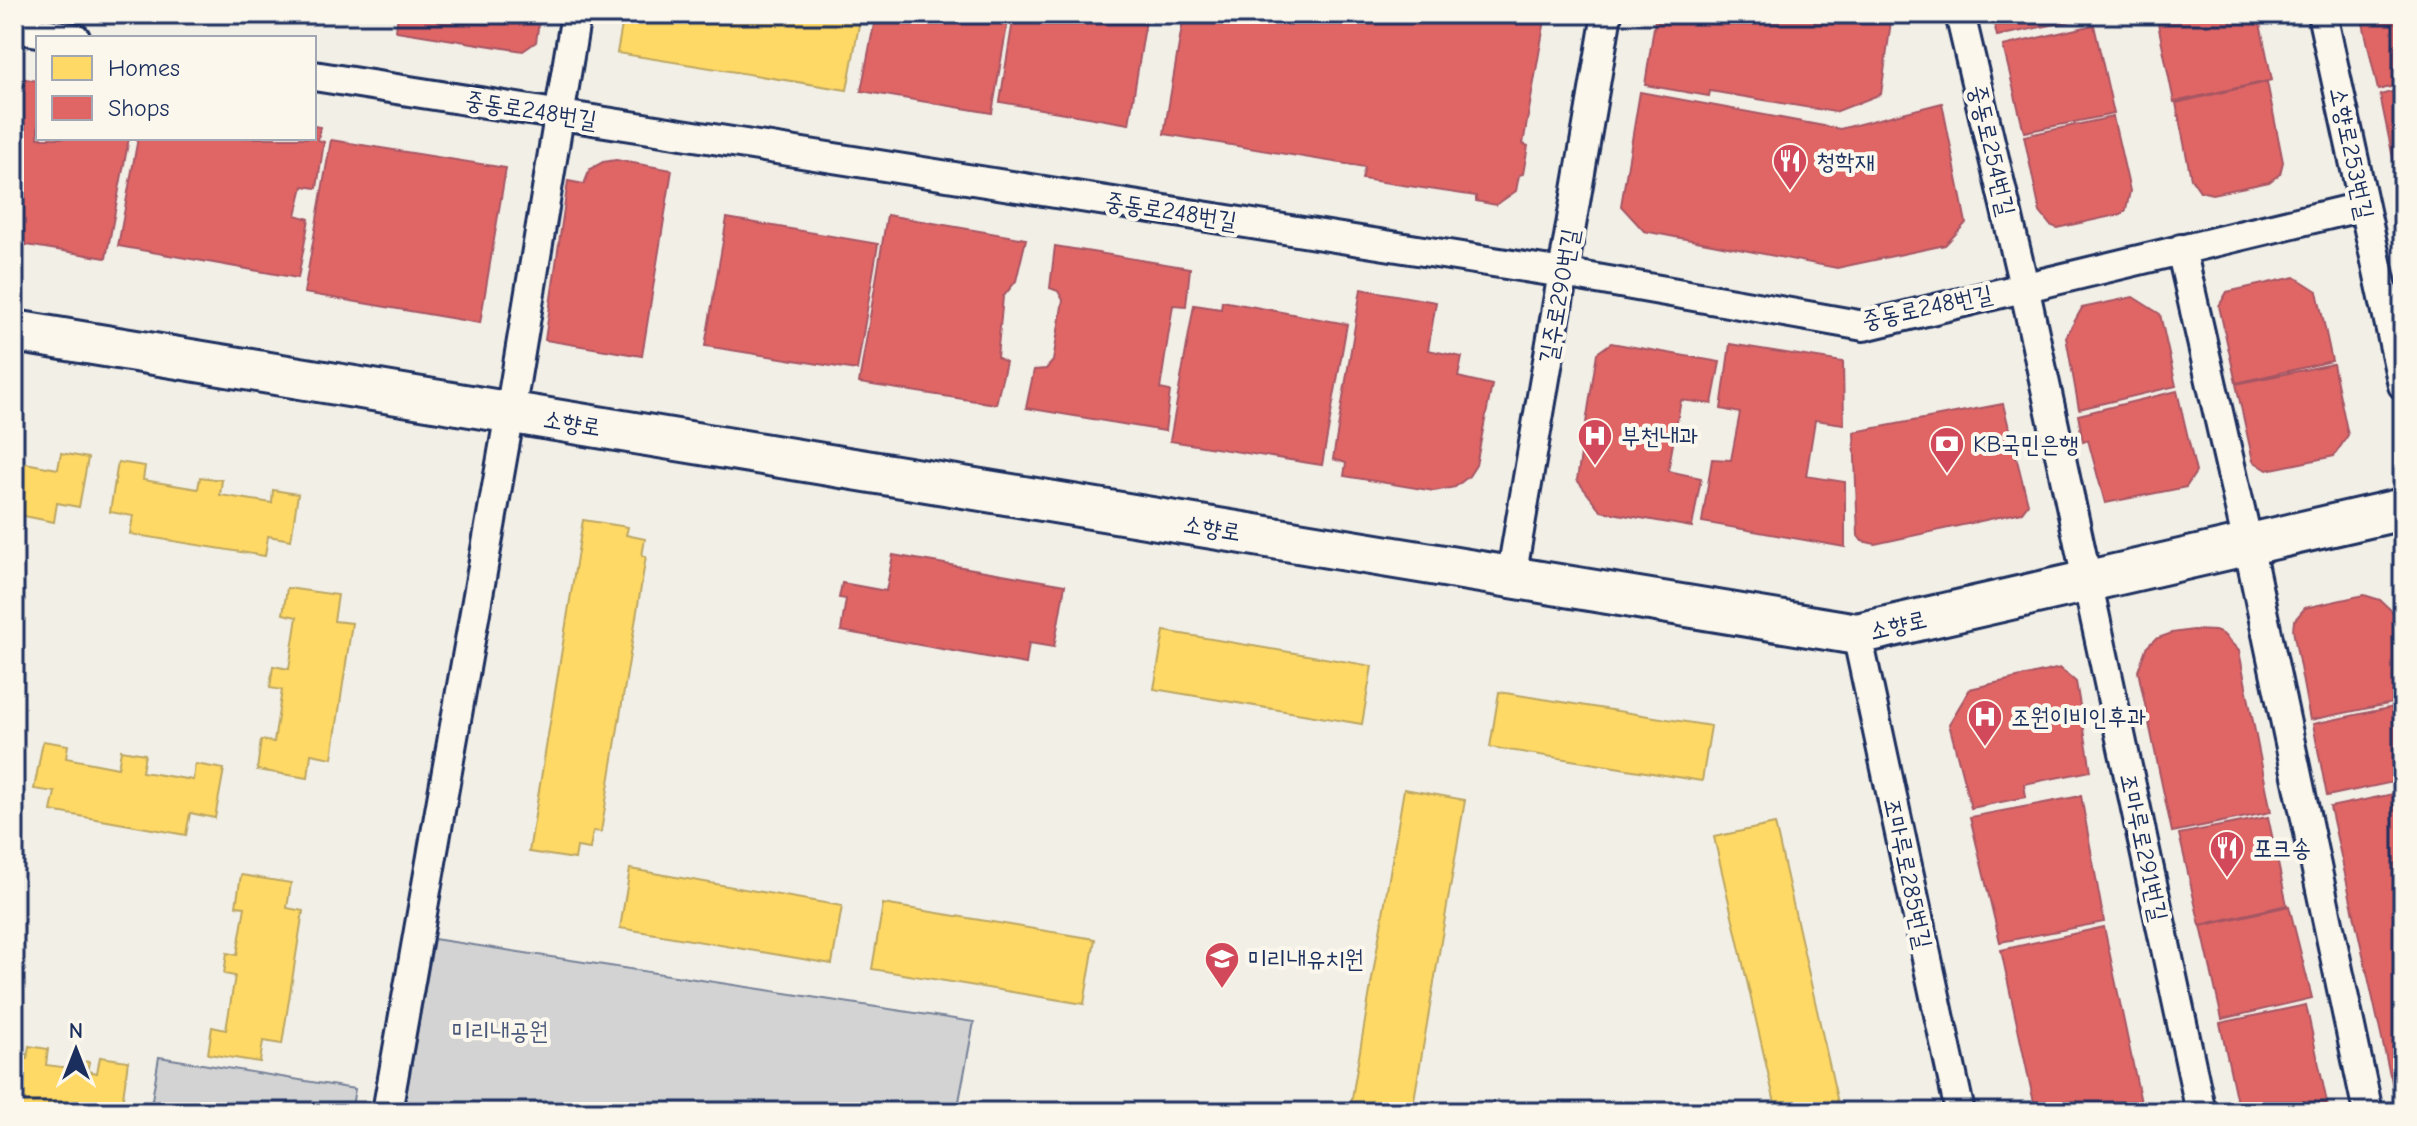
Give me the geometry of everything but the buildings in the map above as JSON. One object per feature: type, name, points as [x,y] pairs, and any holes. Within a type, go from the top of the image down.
[{"type":"street","points":[[387,1112],[510,413],[576,14]]},
{"type":"street","name":"길주로290번길","points":[[1511,578],[1607,14]]},
{"type":"street","name":"중동로254번길","points":[[1960,14],[2024,286]]},
{"type":"street","name":"소향로253번길","points":[[2322,14],[2403,385]]},
{"type":"street","points":[[14,28],[63,36]]},
{"type":"street","name":"중동로248번길","points":[[316,76],[1563,273],[1864,326],[2364,206]]},
{"type":"street","points":[[2181,249],[2248,544],[2368,1112]]},
{"type":"street","name":"중동로248번길","points":[[2024,286],[2086,582]]},
{"type":"street","name":"소향로","points":[[14,331],[1857,634],[2403,509]]},
{"type":"street","name":"조마루로291번길","points":[[2086,582],[2201,1112]]},
{"type":"street","name":"조마루로285번길","points":[[1857,634],[1960,1112]]},
{"type":"green space","name":"미리내공원","points":[[434,939],[974,1022],[957,1112],[403,1112]]},
{"type":"green space","points":[[159,1057],[355,1089],[351,1112],[150,1112]]},
{"type":"place","name":"청학재","points":[[1790,192]]},
{"type":"place","name":"부천내과","points":[[1595,467]]},
{"type":"place","name":"KB국민은행","points":[[1947,475]]},
{"type":"place","name":"조원이비인후과","points":[[1985,748]]},
{"type":"place","name":"포크송","points":[[2227,879]]},
{"type":"place","name":"미리내유치원","points":[[1222,990]]}]
